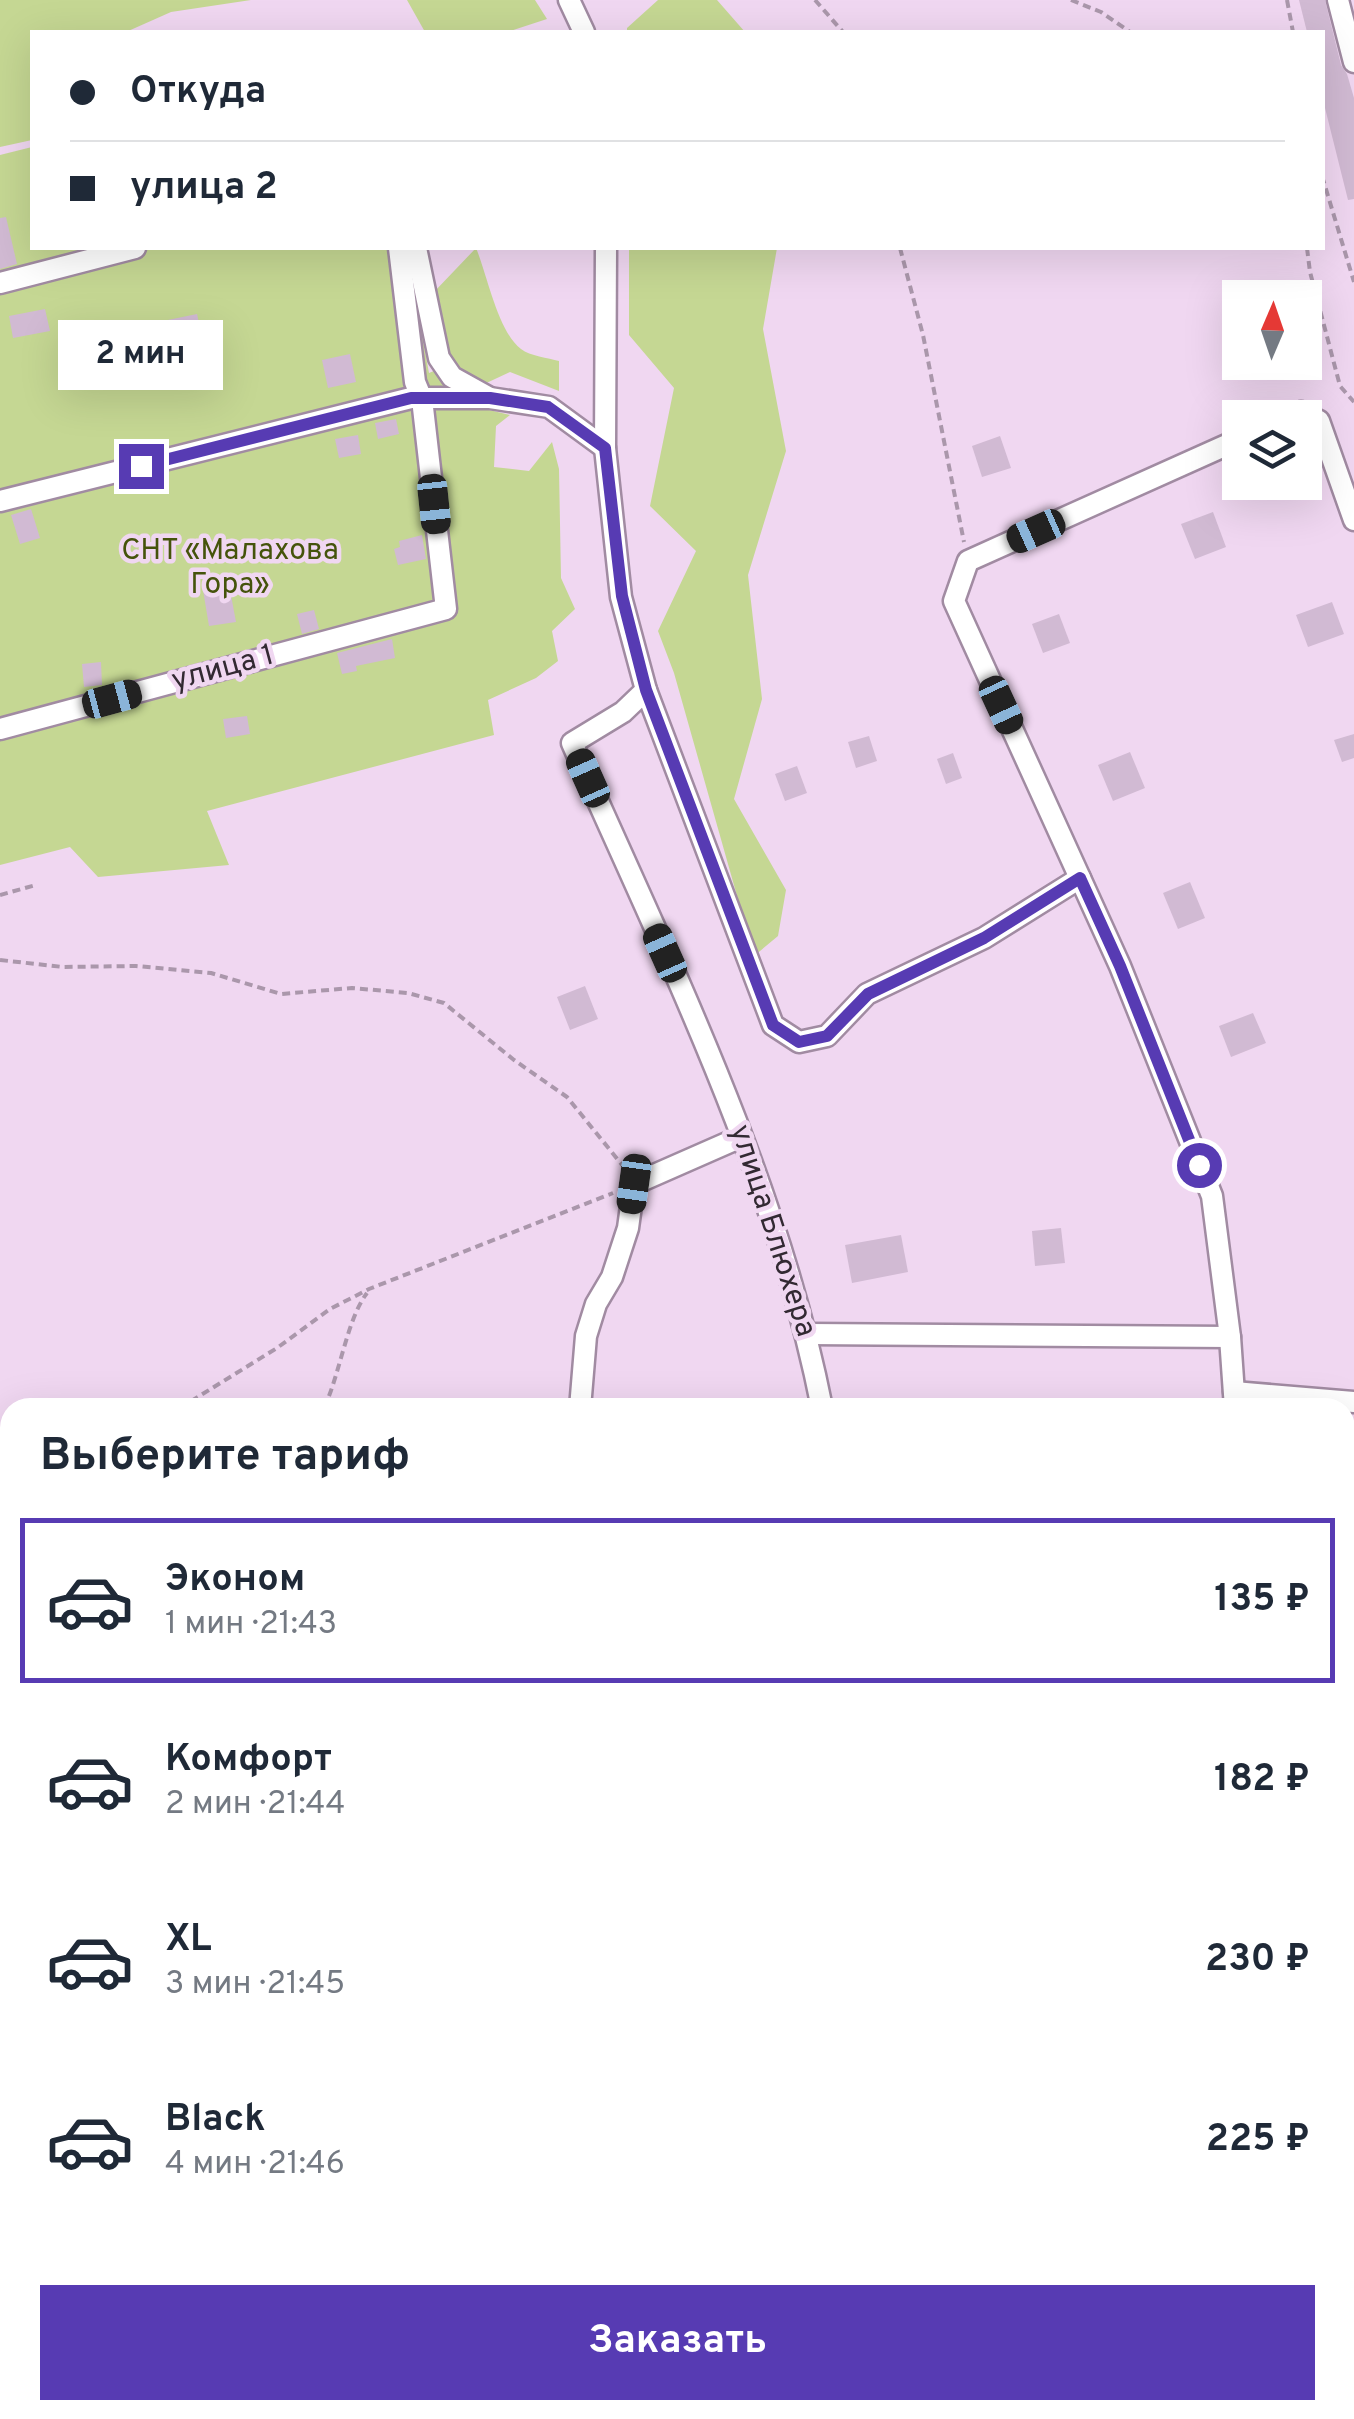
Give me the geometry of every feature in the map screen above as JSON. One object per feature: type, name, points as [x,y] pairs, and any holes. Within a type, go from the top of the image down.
[{"type":"street","points":[[569,0],[583,30]]},
{"type":"street","points":[[1338,0],[1354,62]]},
{"type":"street","points":[[0,283],[127,250]]},
{"type":"street","points":[[399,250],[417,398]]},
{"type":"street","points":[[416,250],[439,358],[452,377],[490,398]]},
{"type":"street","points":[[606,250],[605,448],[622,596],[646,690],[773,1025],[799,1042],[827,1036],[868,994],[984,938],[1080,878]]},
{"type":"street","points":[[0,502],[417,398],[490,398],[548,407],[605,448]]},
{"type":"street","name":"улица 1","points":[[0,729],[446,609],[417,398]]},
{"type":"street","points":[[1322,427],[1354,520]]},
{"type":"street","points":[[1222,447],[968,561],[954,601],[1120,966],[1212,1196],[1234,1398]]},
{"type":"street","name":"улица Блюхера","points":[[646,690],[623,712],[572,743],[711,1058],[741,1136],[808,1334],[820,1398]]},
{"type":"street","points":[[581,1398],[586,1336],[628,1228],[634,1184],[741,1136]]},
{"type":"street","points":[[808,1334],[1230,1337]]},
{"type":"path","points":[[814,0],[841,30]]},
{"type":"path","points":[[1071,0],[1101,12],[1127,30]]},
{"type":"path","points":[[1287,0],[1293,30]]},
{"type":"path","points":[[1325,186],[1354,282]]},
{"type":"path","points":[[901,250],[923,335],[968,561]]},
{"type":"path","points":[[1307,250],[1340,386],[1354,402]]},
{"type":"path","points":[[0,896],[36,885]]},
{"type":"path","points":[[0,960],[211,973],[281,994],[352,988],[408,994],[444,1003],[567,1097],[606,1141],[634,1184],[370,1289],[330,1309],[277,1348],[196,1398]]},
{"type":"path","points":[[329,1398],[357,1305],[370,1289]]},
{"type":"green space","points":[[0,0],[251,0],[171,12],[130,30],[30,30],[30,140],[0,147]]},
{"type":"green space","points":[[407,0],[535,0],[547,19],[513,30],[424,30]]},
{"type":"green space","points":[[658,0],[717,0],[743,30],[627,30]]},
{"type":"green space","name":"СНТ «Малахова Гора»","points":[[30,148],[30,250],[406,250],[429,373],[436,370],[485,409],[510,415],[496,426],[494,467],[529,471],[552,442],[559,469],[561,578],[575,609],[552,631],[558,661],[536,678],[488,700],[494,735],[207,811],[229,865],[98,877],[70,847],[0,865],[0,155]]},
{"type":"green space","points":[[477,250],[494,302],[513,341],[534,355],[559,361],[559,391],[510,372],[480,386],[457,375],[444,357],[434,292]]},
{"type":"green space","points":[[629,250],[777,250],[763,329],[786,451],[748,575],[762,699],[734,799],[786,890],[778,936],[754,956],[674,673],[658,631],[696,551],[650,506],[674,388],[629,335]]},
{"type":"building","points":[[1299,0],[1325,0],[1341,65],[1354,98],[1354,199],[1348,200],[1325,108],[1325,30],[1306,30]]},
{"type":"building","points":[[6,217],[17,264],[0,269],[0,218]]},
{"type":"building","points":[[45,309],[50,331],[13,338],[9,316]]},
{"type":"building","points":[[197,314],[201,332],[157,341],[153,323]]},
{"type":"building","points":[[350,354],[356,382],[328,388],[322,360]]},
{"type":"building","points":[[396,419],[399,434],[378,439],[375,423]]},
{"type":"building","points":[[358,435],[361,454],[339,458],[335,439]]},
{"type":"building","points":[[1000,436],[1011,468],[982,477],[972,446]]},
{"type":"building","points":[[31,509],[40,538],[20,544],[11,515]]},
{"type":"building","points":[[1213,512],[1226,547],[1195,559],[1181,524]]},
{"type":"building","points":[[422,535],[426,559],[398,565],[394,549],[400,547],[399,541]]},
{"type":"building","points":[[228,579],[236,622],[209,626],[202,584]]},
{"type":"building","points":[[1332,602],[1344,634],[1308,647],[1296,615]]},
{"type":"building","points":[[314,610],[319,629],[302,634],[297,614]]},
{"type":"building","points":[[1059,614],[1070,643],[1043,653],[1032,624]]},
{"type":"building","points":[[392,639],[395,658],[356,666],[357,671],[342,674],[337,653]]},
{"type":"building","points":[[101,662],[102,685],[84,687],[82,664]]},
{"type":"building","points":[[247,716],[250,734],[226,738],[223,719]]},
{"type":"building","points":[[1354,734],[1354,758],[1342,762],[1334,740]]},
{"type":"building","points":[[869,736],[877,761],[856,768],[848,742]]},
{"type":"building","points":[[1130,752],[1145,788],[1113,801],[1098,765]]},
{"type":"building","points":[[953,753],[962,778],[946,784],[937,759]]},
{"type":"building","points":[[797,766],[807,793],[785,801],[775,774]]},
{"type":"building","points":[[1190,882],[1205,918],[1178,929],[1163,893]]},
{"type":"building","points":[[585,986],[598,1019],[570,1030],[557,997]]},
{"type":"building","points":[[1253,1013],[1266,1043],[1231,1057],[1219,1026]]},
{"type":"building","points":[[1061,1228],[1065,1263],[1035,1266],[1032,1231]]},
{"type":"building","points":[[901,1235],[908,1272],[852,1283],[845,1245]]},
{"type":"route","points":[[141,466],[411,398],[490,398],[548,407],[605,448],[622,596],[646,690],[773,1025],[799,1042],[827,1036],[868,994],[984,938],[1080,878],[1120,966],[1199,1165]]}]
